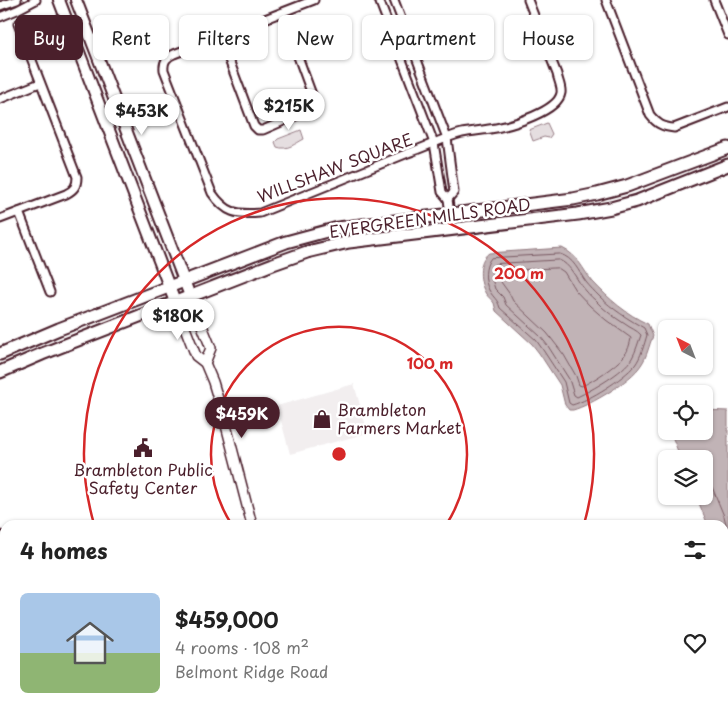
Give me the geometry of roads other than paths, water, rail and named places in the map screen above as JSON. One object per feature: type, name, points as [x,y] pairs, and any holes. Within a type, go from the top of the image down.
[{"type":"main road","points":[[59,0],[175,302]]},
{"type":"main road","points":[[76,0],[190,296]]},
{"type":"main road","name":"EVERGREEN MILLS ROAD","points":[[0,354],[59,329],[286,242],[338,228],[573,199],[597,194],[627,186],[728,148]]},
{"type":"main road","name":"EVERGREEN MILLS ROAD","points":[[0,372],[190,296],[307,252],[349,242],[578,214],[611,208],[636,201],[728,165]]},
{"type":"street","points":[[0,6],[17,0]]},
{"type":"street","points":[[0,17],[36,0]]},
{"type":"street","name":"WILLSHAW SQUARE","points":[[268,18],[314,0]]},
{"type":"street","points":[[380,0],[434,143],[442,192],[448,199],[452,230]]},
{"type":"street","points":[[394,0],[447,138],[454,192],[448,199]]},
{"type":"street","name":"WILLSHAW SQUARE","points":[[179,52],[169,56],[165,60],[164,70],[212,193],[219,203],[231,211],[244,214],[260,213],[447,138],[510,124],[545,111],[552,106],[561,94],[561,87],[528,0]]},
{"type":"street","points":[[606,0],[650,115],[656,123],[674,128],[728,107]]},
{"type":"street","points":[[714,0],[728,35]]},
{"type":"street","points":[[229,60],[254,126],[258,130],[263,130],[309,110],[314,100],[282,13]]},
{"type":"street","points":[[0,219],[66,194],[75,188],[77,183],[31,60]]},
{"type":"street","points":[[0,99],[40,83]]},
{"type":"street","points":[[19,212],[50,292]]},
{"type":"street","points":[[190,296],[211,348],[205,363]]},
{"type":"street","points":[[175,302],[196,356],[205,363],[219,400],[251,520]]},
{"type":"water","points":[[562,248],[576,259],[593,282],[612,300],[632,316],[648,324],[653,336],[643,362],[629,378],[600,398],[573,410],[569,410],[565,405],[560,385],[532,344],[496,311],[494,303],[484,289],[480,272],[482,261],[489,253]]},
{"type":"water","points":[[713,410],[728,411],[728,520],[706,520],[700,505],[713,505],[713,450],[677,450],[674,440],[713,440]]},
{"type":"place","name":"Brambleton Farmers Market","points":[[322,419]]},
{"type":"place","name":"Brambleton Public Safety Center","points":[[143,448]]}]
